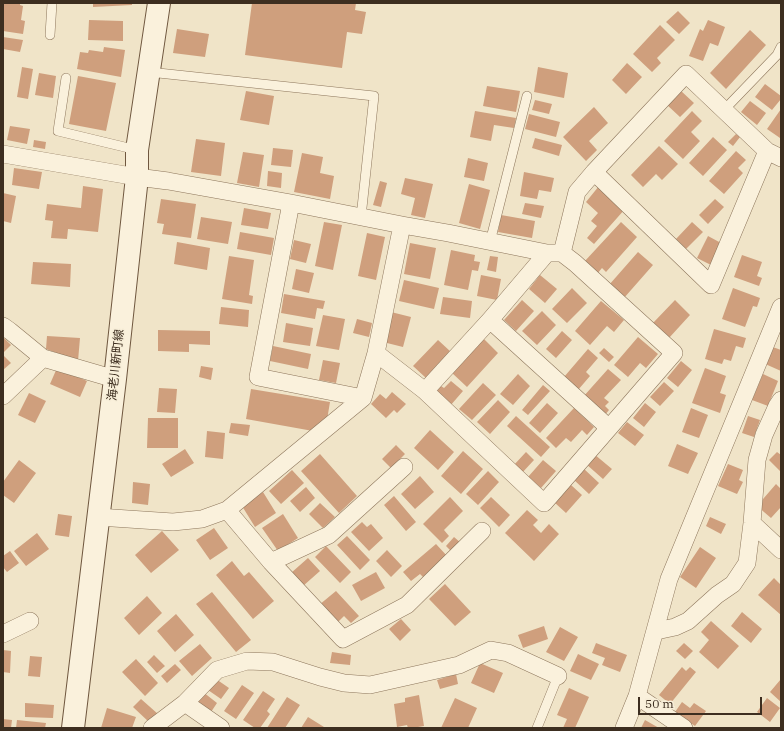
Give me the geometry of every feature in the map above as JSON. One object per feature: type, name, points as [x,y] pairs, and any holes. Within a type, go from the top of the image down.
[{"type":"main road","name":"海老川新町線","points":[[74,728],[137,178],[137,150],[159,3]]},
{"type":"street","points":[[424,391],[554,253],[577,192],[594,172],[686,74],[774,155],[711,284],[594,172]]},
{"type":"street","points":[[3,154],[137,178],[168,181],[292,203],[554,253],[575,263],[674,353],[544,502],[424,391],[376,353]]},
{"type":"street","points":[[292,203],[258,377],[363,398]]},
{"type":"street","points":[[98,517],[173,522],[202,519],[227,510],[363,398],[376,353],[402,225]]},
{"type":"street","points":[[624,728],[636,696],[669,579],[781,307]]},
{"type":"street","points":[[490,320],[609,428]]},
{"type":"street","points":[[3,326],[42,358],[115,379]]},
{"type":"street","points":[[3,396],[42,358]]},
{"type":"street","points":[[656,629],[661,630],[675,628],[688,621],[717,595],[733,584],[747,564],[757,460],[764,435],[781,400]]},
{"type":"street","points":[[271,562],[329,535],[404,466]]},
{"type":"street","points":[[227,510],[271,562],[343,639],[407,605],[482,531]]},
{"type":"street","points":[[752,523],[781,550]]},
{"type":"street","points":[[3,634],[30,621]]},
{"type":"street","points":[[152,728],[185,704],[217,670],[247,661],[273,662],[326,679],[344,683],[370,685],[459,665],[491,650],[508,653],[558,676]]},
{"type":"street","points":[[636,696],[684,728]]},
{"type":"street","points":[[185,704],[221,728]]},
{"type":"lane","points":[[50,35],[52,3]]},
{"type":"lane","points":[[724,110],[777,55],[781,47]]},
{"type":"lane","points":[[149,72],[374,96],[361,217]]},
{"type":"lane","points":[[66,78],[58,131],[137,150]]},
{"type":"lane","points":[[490,242],[527,96]]},
{"type":"lane","points":[[536,728],[558,676]]},
{"type":"building","points":[[4,3],[20,3],[20,5],[23,6],[21,20],[25,21],[23,34],[3,31]]},
{"type":"building","points":[[93,3],[132,3],[132,5],[93,7]]},
{"type":"building","points":[[252,3],[356,3],[355,10],[366,12],[362,34],[347,32],[342,68],[245,55]]},
{"type":"building","points":[[678,11],[690,23],[679,34],[666,22]]},
{"type":"building","points":[[89,20],[123,21],[123,41],[88,40]]},
{"type":"building","points":[[708,20],[725,27],[718,46],[710,43],[703,61],[689,56],[700,29],[703,31]]},
{"type":"building","points":[[660,25],[675,40],[657,58],[661,63],[652,72],[633,54]]},
{"type":"building","points":[[177,29],[209,34],[205,57],[173,53]]},
{"type":"building","points":[[750,30],[766,45],[726,89],[710,73]]},
{"type":"building","points":[[3,37],[23,40],[20,52],[3,49]]},
{"type":"building","points":[[104,47],[125,50],[121,77],[77,69],[80,52],[88,53],[89,50],[103,52]]},
{"type":"building","points":[[627,63],[642,77],[626,94],[612,80]]},
{"type":"building","points":[[22,67],[33,69],[28,99],[17,97]]},
{"type":"building","points":[[538,67],[568,73],[564,98],[534,92]]},
{"type":"building","points":[[39,73],[56,76],[53,98],[35,95]]},
{"type":"building","points":[[78,76],[116,83],[106,131],[69,124]]},
{"type":"building","points":[[765,84],[781,96],[781,99],[772,110],[755,97]]},
{"type":"building","points":[[487,86],[520,91],[516,112],[483,106]]},
{"type":"building","points":[[680,90],[694,103],[680,117],[666,104]]},
{"type":"building","points":[[246,91],[274,96],[269,125],[240,120]]},
{"type":"building","points":[[535,100],[552,104],[549,114],[532,110]]},
{"type":"building","points":[[750,101],[766,113],[757,125],[741,112]]},
{"type":"building","points":[[594,107],[608,123],[589,141],[597,150],[586,161],[563,137]]},
{"type":"building","points":[[781,109],[781,136],[780,138],[767,129]]},
{"type":"building","points":[[475,111],[516,118],[514,128],[494,125],[491,141],[470,137]]},
{"type":"building","points":[[692,111],[702,121],[691,132],[700,141],[683,159],[664,141]]},
{"type":"building","points":[[529,114],[560,122],[556,137],[525,129]]},
{"type":"building","points":[[10,126],[30,129],[27,144],[7,140]]},
{"type":"building","points":[[736,134],[740,137],[733,146],[728,142]]},
{"type":"building","points":[[713,137],[727,150],[703,176],[689,163]]},
{"type":"building","points":[[535,138],[562,145],[559,156],[532,148]]},
{"type":"building","points":[[196,139],[225,143],[221,176],[191,172]]},
{"type":"building","points":[[34,140],[46,142],[45,149],[33,147]]},
{"type":"building","points":[[659,146],[678,164],[662,180],[656,174],[643,187],[631,175]]},
{"type":"building","points":[[273,148],[293,150],[291,167],[271,165]]},
{"type":"building","points":[[736,151],[746,160],[738,168],[743,173],[724,194],[709,181]]},
{"type":"building","points":[[243,152],[264,155],[259,187],[237,183]]},
{"type":"building","points":[[302,153],[323,157],[320,173],[334,176],[330,199],[294,192]]},
{"type":"building","points":[[468,158],[488,163],[484,181],[464,177]]},
{"type":"building","points":[[14,168],[42,172],[39,189],[12,185]]},
{"type":"building","points":[[268,171],[282,173],[281,188],[267,186]]},
{"type":"building","points":[[524,172],[554,178],[551,192],[539,190],[537,199],[520,196]]},
{"type":"building","points":[[405,178],[433,184],[425,218],[411,215],[415,198],[401,194]]},
{"type":"building","points":[[380,181],[387,183],[381,207],[373,205]]},
{"type":"building","points":[[469,184],[490,190],[480,229],[459,223]]},
{"type":"building","points":[[83,186],[103,189],[98,232],[68,229],[67,239],[51,238],[53,221],[45,220],[47,204],[81,208]]},
{"type":"building","points":[[599,186],[625,209],[594,244],[587,238],[597,226],[591,221],[598,213],[586,202]]},
{"type":"building","points":[[3,193],[16,196],[11,223],[3,221]]},
{"type":"building","points":[[161,199],[196,204],[191,238],[162,234],[164,224],[157,223]]},
{"type":"building","points":[[715,199],[724,207],[708,224],[699,215]]},
{"type":"building","points":[[525,203],[544,206],[541,218],[522,214]]},
{"type":"building","points":[[244,208],[271,213],[268,229],[241,225]]},
{"type":"building","points":[[501,215],[535,221],[532,238],[498,232]]},
{"type":"building","points":[[201,217],[232,222],[228,244],[197,239]]},
{"type":"building","points":[[324,222],[342,225],[333,270],[315,266]]},
{"type":"building","points":[[621,222],[637,237],[606,272],[602,268],[597,274],[584,262]]},
{"type":"building","points":[[692,222],[703,232],[686,249],[676,239]]},
{"type":"building","points":[[240,232],[274,238],[271,255],[237,249]]},
{"type":"building","points":[[367,233],[385,237],[376,280],[358,276]]},
{"type":"building","points":[[708,236],[721,243],[711,265],[697,258]]},
{"type":"building","points":[[294,240],[311,244],[306,263],[290,259]]},
{"type":"building","points":[[177,242],[210,248],[207,270],[174,264]]},
{"type":"building","points":[[410,243],[436,248],[430,279],[404,274]]},
{"type":"building","points":[[451,250],[475,255],[474,261],[480,262],[478,271],[472,270],[468,290],[444,285]]},
{"type":"building","points":[[638,252],[653,265],[624,298],[609,285]]},
{"type":"building","points":[[742,255],[762,262],[757,276],[762,278],[759,286],[734,277]]},
{"type":"building","points":[[229,256],[254,260],[249,295],[253,296],[252,304],[222,299]]},
{"type":"building","points":[[490,256],[498,257],[496,272],[487,270]]},
{"type":"building","points":[[33,262],[71,264],[70,287],[31,284]]},
{"type":"building","points":[[296,269],[314,273],[309,293],[292,289]]},
{"type":"building","points":[[481,275],[501,279],[497,300],[477,296]]},
{"type":"building","points":[[540,275],[557,289],[545,303],[529,289]]},
{"type":"building","points":[[404,280],[439,288],[434,309],[399,301]]},
{"type":"building","points":[[572,288],[587,303],[567,323],[552,309]]},
{"type":"building","points":[[733,288],[760,298],[757,307],[753,306],[745,327],[722,319]]},
{"type":"building","points":[[284,294],[325,301],[323,309],[317,308],[315,319],[281,313]]},
{"type":"building","points":[[443,297],[472,301],[470,318],[440,314]]},
{"type":"building","points":[[522,300],[534,311],[516,331],[504,320]]},
{"type":"building","points":[[675,300],[690,315],[669,338],[653,323]]},
{"type":"building","points":[[601,301],[624,320],[614,332],[607,326],[590,345],[575,331]]},
{"type":"building","points":[[221,307],[249,310],[248,327],[219,324]]},
{"type":"building","points":[[542,311],[556,325],[537,345],[522,331]]},
{"type":"building","points":[[391,312],[411,317],[403,347],[383,342]]},
{"type":"building","points":[[323,315],[345,319],[339,350],[316,346]]},
{"type":"building","points":[[357,319],[372,323],[369,337],[353,333]]},
{"type":"building","points":[[286,323],[313,328],[310,346],[283,342]]},
{"type":"building","points":[[714,329],[746,338],[743,348],[736,346],[731,361],[724,359],[722,364],[705,359]]},
{"type":"building","points":[[158,330],[210,331],[210,345],[189,344],[189,352],[158,351]]},
{"type":"building","points":[[562,331],[572,340],[556,358],[546,349]]},
{"type":"building","points":[[47,336],[80,338],[78,361],[46,349]]},
{"type":"building","points":[[3,337],[11,345],[3,353]]},
{"type":"building","points":[[638,337],[658,354],[646,368],[640,363],[628,377],[614,365]]},
{"type":"building","points":[[483,338],[498,353],[467,387],[451,372]]},
{"type":"building","points":[[438,340],[451,352],[426,378],[413,366]]},
{"type":"building","points":[[273,346],[311,354],[308,369],[270,361]]},
{"type":"building","points":[[770,346],[781,350],[781,371],[763,363]]},
{"type":"building","points":[[604,348],[614,357],[609,362],[599,353]]},
{"type":"building","points":[[588,349],[598,358],[586,372],[590,376],[578,390],[564,377]]},
{"type":"building","points":[[3,355],[11,363],[3,370]]},
{"type":"building","points":[[323,360],[340,363],[336,383],[319,380]]},
{"type":"building","points":[[681,361],[692,370],[678,387],[667,378]]},
{"type":"building","points":[[201,366],[213,368],[211,380],[199,377]]},
{"type":"building","points":[[57,368],[87,381],[80,397],[50,384]]},
{"type":"building","points":[[705,368],[726,376],[720,393],[726,395],[720,413],[692,403]]},
{"type":"building","points":[[608,369],[621,380],[604,398],[609,402],[605,406],[609,410],[604,416],[583,397]]},
{"type":"building","points":[[518,374],[530,386],[513,405],[500,394]]},
{"type":"building","points":[[763,374],[778,381],[768,406],[752,400]]},
{"type":"building","points":[[451,381],[463,391],[450,406],[435,393],[441,386],[444,388]]},
{"type":"building","points":[[664,382],[674,391],[660,406],[650,397]]},
{"type":"building","points":[[483,383],[496,395],[472,420],[459,409]]},
{"type":"building","points":[[543,385],[550,391],[528,415],[522,410]]},
{"type":"building","points":[[159,388],[177,389],[175,413],[157,412]]},
{"type":"building","points":[[251,389],[330,402],[327,420],[313,431],[246,419]]},
{"type":"building","points":[[392,392],[406,404],[397,413],[394,410],[386,418],[371,404],[380,394],[386,399]]},
{"type":"building","points":[[29,393],[46,401],[35,423],[18,415]]},
{"type":"building","points":[[498,400],[510,412],[490,434],[477,422]]},
{"type":"building","points":[[547,403],[558,413],[540,433],[529,423]]},
{"type":"building","points":[[645,403],[656,412],[644,427],[633,418]]},
{"type":"building","points":[[574,408],[594,427],[587,435],[582,430],[571,442],[566,438],[556,448],[546,438]]},
{"type":"building","points":[[691,408],[708,415],[699,438],[682,432]]},
{"type":"building","points":[[516,416],[550,447],[541,457],[507,426]]},
{"type":"building","points":[[748,416],[760,420],[754,437],[742,433]]},
{"type":"building","points":[[148,418],[178,418],[178,448],[147,448]]},
{"type":"building","points":[[627,422],[644,435],[635,446],[618,433]]},
{"type":"building","points":[[231,423],[250,425],[248,436],[229,433]]},
{"type":"building","points":[[430,430],[454,452],[438,470],[414,448]]},
{"type":"building","points":[[207,431],[225,433],[223,459],[205,457]]},
{"type":"building","points":[[677,444],[698,453],[688,474],[668,466]]},
{"type":"building","points":[[396,445],[405,454],[391,468],[382,459]]},
{"type":"building","points":[[185,449],[194,463],[171,477],[162,464]]},
{"type":"building","points":[[463,451],[483,469],[461,494],[441,476]]},
{"type":"building","points":[[526,452],[534,460],[521,474],[513,466]]},
{"type":"building","points":[[777,452],[781,455],[781,472],[769,460]]},
{"type":"building","points":[[320,454],[357,496],[339,513],[301,471]]},
{"type":"building","points":[[594,454],[612,469],[603,479],[586,464]]},
{"type":"building","points":[[19,460],[36,473],[14,503],[3,495],[3,482]]},
{"type":"building","points":[[543,460],[556,471],[541,488],[528,477]]},
{"type":"building","points":[[728,464],[743,470],[739,480],[743,482],[737,494],[718,486]]},
{"type":"building","points":[[583,468],[599,483],[589,494],[573,479]]},
{"type":"building","points":[[292,470],[304,483],[281,504],[269,491]]},
{"type":"building","points":[[488,471],[499,482],[478,505],[466,494]]},
{"type":"building","points":[[420,476],[434,492],[415,509],[401,494]]},
{"type":"building","points":[[133,482],[150,484],[148,505],[132,503]]},
{"type":"building","points":[[776,484],[781,489],[781,507],[771,518],[757,506]]},
{"type":"building","points":[[571,485],[582,495],[566,513],[554,502]]},
{"type":"building","points":[[306,487],[315,498],[300,512],[290,501]]},
{"type":"building","points":[[263,492],[276,513],[255,527],[242,506]]},
{"type":"building","points":[[394,496],[416,522],[406,531],[384,505]]},
{"type":"building","points":[[450,497],[463,511],[444,530],[449,536],[442,543],[423,524]]},
{"type":"building","points":[[491,497],[510,515],[499,527],[480,508]]},
{"type":"building","points":[[320,503],[335,517],[323,528],[309,514]]},
{"type":"building","points":[[527,510],[538,520],[533,525],[541,533],[549,524],[559,534],[534,561],[505,533]]},
{"type":"building","points":[[58,514],[72,516],[69,537],[55,535]]},
{"type":"building","points":[[283,514],[298,538],[278,551],[262,528]]},
{"type":"building","points":[[710,517],[726,524],[721,534],[706,526]]},
{"type":"building","points":[[362,522],[367,527],[371,524],[383,538],[369,551],[351,532]]},
{"type":"building","points":[[214,528],[228,548],[210,560],[196,540]]},
{"type":"building","points":[[162,531],[179,550],[151,573],[135,555]]},
{"type":"building","points":[[37,533],[49,549],[26,566],[14,551]]},
{"type":"building","points":[[347,536],[370,560],[360,570],[337,545]]},
{"type":"building","points":[[454,537],[461,543],[452,552],[446,546]]},
{"type":"building","points":[[436,544],[448,557],[424,578],[420,574],[411,581],[403,572]]},
{"type":"building","points":[[326,546],[351,572],[340,583],[315,557]]},
{"type":"building","points":[[700,547],[716,558],[696,588],[680,577]]},
{"type":"building","points":[[387,550],[402,566],[391,577],[376,561]]},
{"type":"building","points":[[10,551],[19,563],[7,572],[3,567],[3,556]]},
{"type":"building","points":[[308,558],[320,571],[303,586],[291,573]]},
{"type":"building","points":[[232,561],[244,576],[249,572],[274,601],[253,619],[216,575]]},
{"type":"building","points":[[376,572],[385,588],[361,601],[352,585]]},
{"type":"building","points":[[774,578],[781,585],[781,615],[758,595]]},
{"type":"building","points":[[445,584],[471,612],[455,626],[429,599]]},
{"type":"building","points":[[336,591],[359,616],[351,623],[344,616],[336,624],[319,605]]},
{"type":"building","points":[[212,592],[251,640],[236,652],[196,604]]},
{"type":"building","points":[[147,596],[162,613],[139,635],[124,618]]},
{"type":"building","points":[[742,612],[762,629],[751,643],[731,626]]},
{"type":"building","points":[[176,614],[194,635],[175,652],[157,631]]},
{"type":"building","points":[[401,619],[411,630],[400,641],[389,629]]},
{"type":"building","points":[[711,621],[739,646],[718,669],[699,652],[709,640],[701,632]]},
{"type":"building","points":[[544,626],[548,639],[523,648],[518,635]]},
{"type":"building","points":[[560,627],[578,637],[564,661],[546,652]]},
{"type":"building","points":[[596,643],[627,655],[620,672],[602,665],[605,658],[592,653]]},
{"type":"building","points":[[684,643],[693,651],[685,659],[676,651]]},
{"type":"building","points":[[200,644],[212,658],[192,676],[179,661]]},
{"type":"building","points":[[3,650],[11,651],[10,673],[3,672]]},
{"type":"building","points":[[332,652],[351,655],[350,665],[330,663]]},
{"type":"building","points":[[578,654],[599,664],[591,680],[570,671]]},
{"type":"building","points":[[154,655],[165,666],[157,673],[147,662]]},
{"type":"building","points":[[30,656],[42,657],[40,677],[28,676]]},
{"type":"building","points":[[136,659],[158,683],[145,696],[122,672]]},
{"type":"building","points":[[480,663],[503,673],[494,693],[471,683]]},
{"type":"building","points":[[175,664],[181,670],[167,683],[161,676]]},
{"type":"building","points":[[682,667],[686,671],[690,667],[696,672],[670,704],[659,695]]},
{"type":"building","points":[[456,674],[458,684],[440,689],[437,680]]},
{"type":"building","points":[[216,679],[229,688],[221,699],[208,690]]},
{"type":"building","points":[[781,679],[781,702],[770,692]]},
{"type":"building","points":[[242,685],[254,693],[236,719],[224,711]]},
{"type":"building","points":[[569,688],[589,697],[575,728],[563,728],[567,719],[557,715]]},
{"type":"building","points":[[263,691],[275,699],[267,711],[270,714],[260,728],[255,728],[243,720]]},
{"type":"building","points":[[203,692],[217,703],[211,712],[196,701]]},
{"type":"building","points":[[419,695],[424,726],[408,728],[407,725],[397,727],[394,704],[405,702],[405,698]]},
{"type":"building","points":[[287,697],[300,705],[285,728],[267,728]]},
{"type":"building","points":[[455,698],[477,708],[468,728],[441,728]]},
{"type":"building","points":[[767,698],[780,708],[770,722],[757,712]]},
{"type":"building","points":[[141,699],[158,714],[150,723],[133,707]]},
{"type":"building","points":[[682,702],[690,708],[694,703],[706,711],[695,726],[675,712]]},
{"type":"building","points":[[25,703],[54,705],[53,718],[25,717]]},
{"type":"building","points":[[107,708],[136,717],[132,728],[101,728]]},
{"type":"building","points":[[308,717],[324,727],[301,728]]},
{"type":"building","points":[[3,719],[12,720],[11,728],[3,728]]},
{"type":"building","points":[[17,720],[46,723],[45,728],[16,728]]},
{"type":"building","points":[[645,720],[659,728],[641,728]]}]
